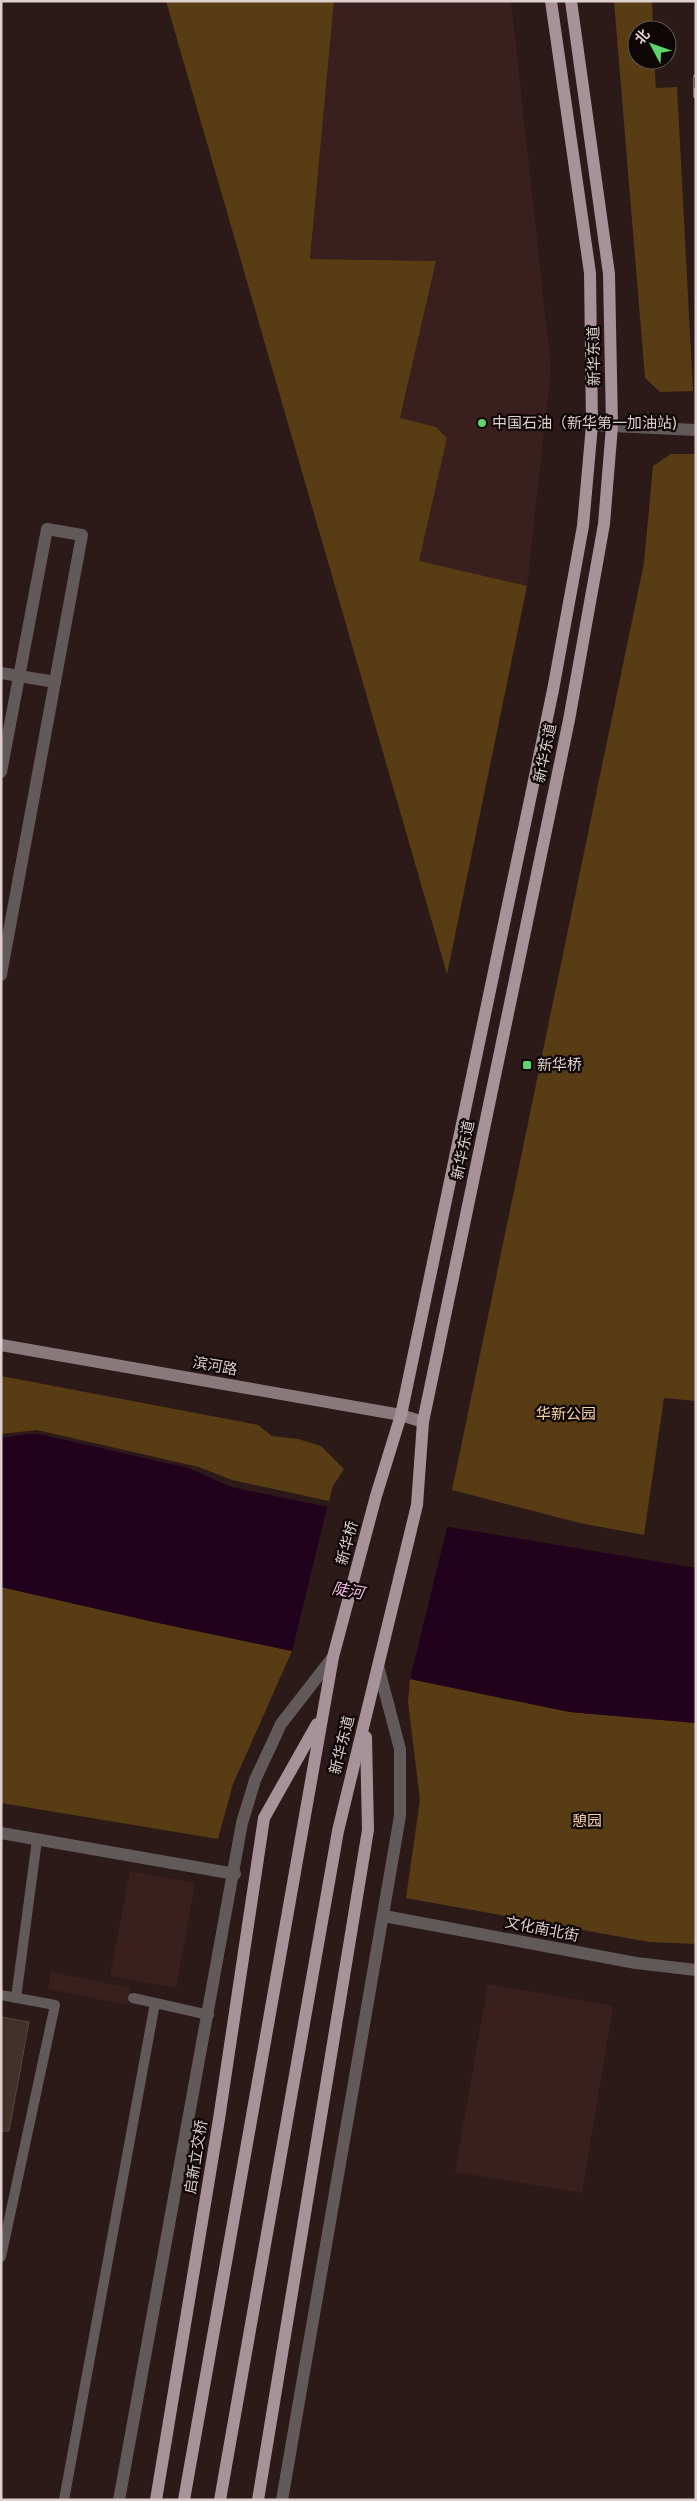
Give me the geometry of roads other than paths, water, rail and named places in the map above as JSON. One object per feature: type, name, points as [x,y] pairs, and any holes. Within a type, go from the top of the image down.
[{"type":"main road","name":"新华东道","points":[[376,1496],[401,1415],[553,690],[583,526],[592,425],[590,274],[551,1]]},
{"type":"main road","name":"新华东道","points":[[220,2500],[338,1831],[417,1504],[423,1422],[569,720],[604,524],[612,426],[609,274],[572,1]]},
{"type":"main road","name":"滨河路","points":[[1,1345],[401,1415],[423,1422]]},
{"type":"main road","name":"新华桥","points":[[333,1657],[376,1496]]},
{"type":"main road","name":"新华东道","points":[[184,2500],[333,1657]]},
{"type":"main road","name":"启新立交桥","points":[[156,2500],[219,2119],[264,1818],[322,1716]]},
{"type":"main road","points":[[258,2500],[368,1830],[366,1719]]},
{"type":"street","points":[[592,425],[696,430]]},
{"type":"street","points":[[1,772],[46,529],[82,535],[1,975]]},
{"type":"street","points":[[1,673],[55,682]]},
{"type":"street","points":[[119,2500],[235,1874],[242,1823],[255,1780],[281,1724],[333,1657]]},
{"type":"street","points":[[282,2500],[400,1816],[400,1750],[378,1666]]},
{"type":"street","points":[[1,1834],[235,1874]]},
{"type":"street","name":"文化南北街","points":[[384,1916],[636,1963],[696,1970]]},
{"type":"lane","points":[[16,1998],[36,1840]]},
{"type":"lane","points":[[1,1994],[55,2006],[5,2224],[1,2257]]},
{"type":"lane","points":[[133,1998],[208,2015]]},
{"type":"lane","points":[[64,2500],[155,2003]]},
{"type":"water","name":"陡河","points":[[39,1434],[188,1468],[231,1487],[328,1507],[696,1568],[696,1723],[570,1712],[410,1679],[1,1587],[1,1438]]},
{"type":"railway","points":[[696,77],[696,96]]},
{"type":"place","name":"中国石油（新华第一加油站)","points":[[482,423]]},
{"type":"place","name":"新华桥","points":[[527,1065]]},
{"type":"park label","name":"华新公园","points":[[566,1414]]},
{"type":"park label","name":"憩园","points":[[587,1821]]}]
